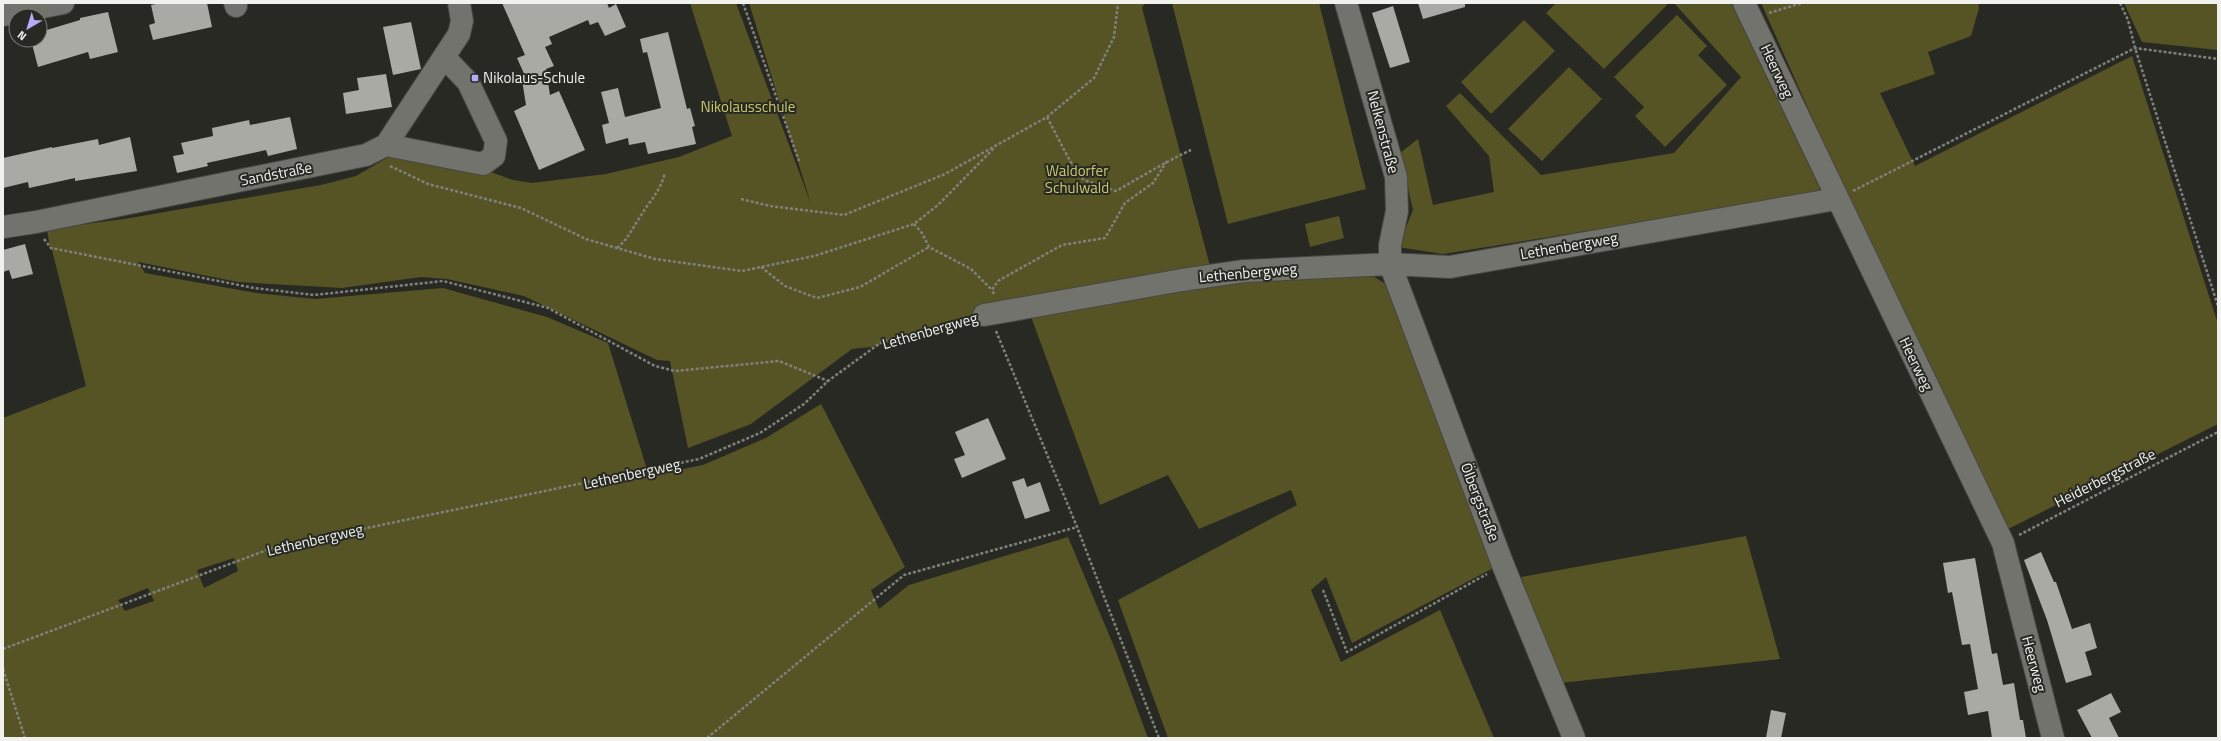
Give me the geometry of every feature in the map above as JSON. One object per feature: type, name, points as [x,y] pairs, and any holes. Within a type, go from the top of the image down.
[{"type":"street","points":[[3,15],[63,3]]},
{"type":"street","name":"Sandstraße","points":[[3,227],[36,222],[366,155],[386,145],[445,58],[459,34],[462,21],[459,3]]},
{"type":"street","name":"Nelkenstraße","points":[[1346,3],[1396,177],[1397,211],[1390,245],[1390,264]]},
{"type":"street","name":"Heerweg","points":[[1748,11],[1836,199],[2002,543],[2053,738]]},
{"type":"street","points":[[386,145],[483,164],[494,156],[496,141],[468,82],[445,58]]},
{"type":"street","name":"Lethenbergweg","points":[[992,313],[1182,280],[1244,271],[1390,264],[1450,267],[1836,199]]},
{"type":"street","name":"Ölbergstraße","points":[[1390,264],[1504,565],[1574,738]]},
{"type":"path","points":[[743,3],[799,161]]},
{"type":"path","points":[[741,199],[770,206],[844,215],[946,174],[1047,117],[1094,78],[1114,37],[1118,3]]},
{"type":"path","points":[[1748,11],[1802,3]]},
{"type":"path","points":[[2120,3],[2128,20],[2135,48],[2218,306]]},
{"type":"path","points":[[1836,199],[2135,48],[2218,59]]},
{"type":"path","points":[[1047,117],[1070,161],[1084,180],[1116,191],[1167,160],[1191,150]]},
{"type":"path","points":[[366,155],[428,184],[521,208],[586,239],[655,259],[742,271],[814,256],[914,224],[938,205],[995,147]]},
{"type":"path","points":[[1160,738],[992,313],[992,290],[998,281],[1062,246],[1105,238],[1125,203],[1153,183],[1167,160]]},
{"type":"path","points":[[617,248],[628,239],[640,216],[660,190],[665,173]]},
{"type":"path","points":[[36,222],[51,248],[135,266],[254,288],[314,295],[443,282],[548,308],[655,366],[675,371],[779,361],[828,381]]},
{"type":"path","points":[[914,224],[922,233],[928,247],[971,269],[992,290]]},
{"type":"path","points":[[761,267],[785,286],[817,298],[860,287],[928,247]]},
{"type":"path","name":"Lethenbergweg","points":[[3,649],[275,547],[699,459],[760,433],[804,404],[828,381],[883,341],[992,313]]},
{"type":"path","name":"Heiderbergstraße","points":[[2002,543],[2218,432]]},
{"type":"path","points":[[707,738],[904,575],[1077,527]]},
{"type":"path","points":[[1323,590],[1347,652],[1504,565]]},
{"type":"path","points":[[3,669],[25,738]]},
{"type":"green space","points":[[690,3],[736,3],[811,204],[749,3],[1145,3],[1142,8],[1210,266],[870,347],[852,349],[751,424],[688,448],[670,361],[657,360],[524,296],[447,279],[421,277],[342,288],[238,282],[138,262],[145,273],[256,293],[315,299],[443,288],[547,317],[608,343],[649,476],[703,465],[766,438],[821,404],[905,567],[871,590],[879,609],[909,585],[1068,537],[1115,649],[1148,738],[3,738],[3,418],[86,386],[52,250],[50,249],[47,229],[124,219],[321,185],[356,176],[392,155],[472,165],[513,180],[532,183],[606,174],[679,157],[732,136]],"holes":[[[234,558],[238,571],[204,588],[197,570]],[[148,588],[154,601],[125,611],[118,600]]]},
{"type":"green space","points":[[1172,3],[1319,3],[1366,189],[1228,224]]},
{"type":"green space","points":[[1556,3],[1666,3],[1667,5],[1604,69],[1546,13]]},
{"type":"green space","points":[[1674,3],[1731,3],[1822,193],[1443,254],[1398,247],[1413,210],[1400,153],[1418,139],[1433,205],[1494,192],[1489,156],[1446,106],[1460,93],[1541,175],[1674,153],[1741,77]]},
{"type":"green space","points":[[1761,3],[1978,3],[1979,8],[1971,36],[1928,52],[1935,74],[1880,93],[1915,166],[2132,56],[2218,324],[2218,424],[2006,530],[1827,151]]},
{"type":"green space","points":[[2124,3],[2218,3],[2218,50],[2142,42]]},
{"type":"green space","points":[[1677,15],[1707,46],[1698,55],[1727,85],[1665,147],[1635,116],[1644,107],[1614,77]]},
{"type":"green space","points":[[1524,20],[1555,51],[1491,114],[1461,82]]},
{"type":"green space","points":[[1569,67],[1602,99],[1542,161],[1508,129]]},
{"type":"green space","points":[[1339,216],[1344,238],[1310,247],[1305,224]]},
{"type":"green space","points":[[1371,275],[1389,286],[1497,566],[1352,643],[1326,577],[1311,590],[1341,662],[1440,610],[1494,738],[1168,738],[1118,600],[1297,505],[1291,490],[1199,529],[1168,475],[1100,505],[1029,311],[1244,279]]},
{"type":"green space","points":[[1746,536],[1780,659],[1560,683],[1521,577]]},
{"type":"building","points":[[160,3],[207,3],[212,27],[153,40],[149,25],[155,23],[151,5]]},
{"type":"building","points":[[502,3],[607,3],[609,8],[616,4],[626,27],[605,36],[598,22],[590,25],[588,20],[549,37],[552,44],[545,47],[554,66],[546,69],[550,95],[559,91],[585,150],[539,170],[514,111],[526,105],[522,80],[526,78],[517,58],[525,55]]},
{"type":"building","points":[[1418,3],[1465,3],[1465,7],[1423,19]]},
{"type":"building","points":[[1393,6],[1410,62],[1390,68],[1372,13]]},
{"type":"building","points":[[108,12],[118,52],[90,59],[88,52],[38,67],[33,48],[48,48],[48,30],[80,20],[80,18]]},
{"type":"building","points":[[411,22],[421,69],[393,75],[383,27]]},
{"type":"building","points":[[668,32],[687,109],[690,108],[695,126],[692,127],[696,144],[648,154],[645,142],[629,145],[628,138],[606,144],[602,125],[609,123],[601,92],[618,88],[625,117],[661,108],[647,52],[643,53],[640,39]]},
{"type":"building","points":[[386,74],[392,107],[346,114],[343,93],[359,90],[357,78]]},
{"type":"building","points":[[290,117],[297,149],[268,156],[266,150],[207,163],[208,166],[177,173],[173,156],[184,154],[181,143],[213,136],[212,128],[249,120],[250,125]]},
{"type":"building","points":[[130,137],[137,171],[75,181],[75,178],[29,188],[28,182],[3,188],[3,158],[98,139],[99,145]]},
{"type":"building","points":[[25,244],[33,274],[12,279],[9,270],[3,272],[3,250]]},
{"type":"building","points":[[988,418],[1006,459],[962,478],[954,459],[965,455],[955,432]]},
{"type":"building","points":[[1024,478],[1027,487],[1040,482],[1050,511],[1025,519],[1012,482]]},
{"type":"building","points":[[2041,552],[2054,582],[2056,582],[2072,629],[2090,623],[2097,648],[2085,652],[2092,675],[2066,683],[2047,620],[2024,560]]},
{"type":"building","points":[[1975,558],[1992,654],[1997,653],[2003,685],[2014,683],[2020,720],[2023,720],[2026,738],[1992,738],[1988,711],[1968,715],[1964,692],[1978,689],[1970,644],[1962,645],[1952,592],[1948,593],[1943,563]]},
{"type":"building","points":[[2111,693],[2121,712],[2109,718],[2119,738],[2092,738],[2077,710]]},
{"type":"building","points":[[1771,710],[1786,713],[1781,738],[1766,738]]},
{"type":"place","name":"Nikolaus-Schule","points":[[475,78]]},
{"type":"park label","name":"Nikolausschule","points":[[748,107]]},
{"type":"park label","name":"Waldorfer Schulwald","points":[[1077,180]]}]
